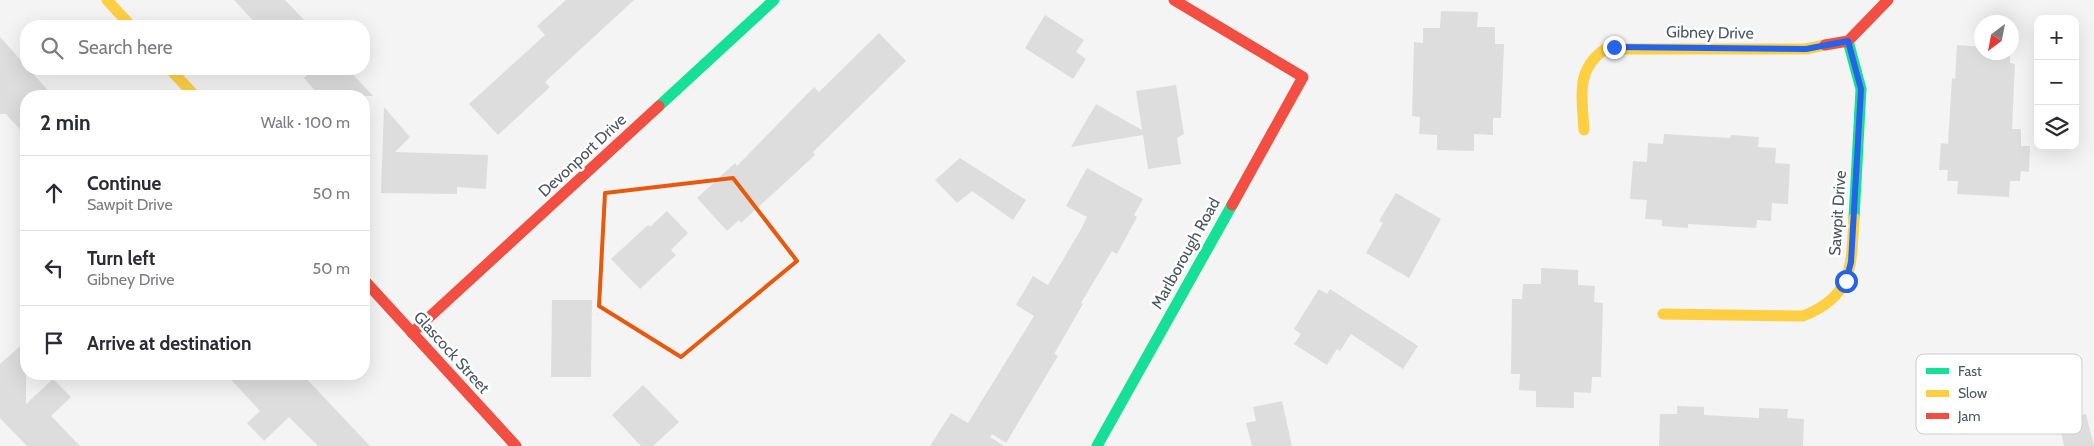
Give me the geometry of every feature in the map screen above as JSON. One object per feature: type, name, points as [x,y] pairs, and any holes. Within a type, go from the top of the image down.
[{"type":"street","points":[[107,0],[125,20]]},
{"type":"street","name":"Devonport Drive","points":[[412,333],[774,0]]},
{"type":"street","name":"Marlborough Road","points":[[1097,446],[1303,77],[1174,0]]},
{"type":"street","points":[[1848,41],[1888,0]]},
{"type":"street","name":"Gibney Drive","points":[[1584,130],[1582,78],[1584,68],[1589,60],[1605,49],[1806,49],[1848,41]]},
{"type":"street","name":"Sawpit Drive","points":[[1663,314],[1802,316],[1820,310],[1835,297],[1846,281],[1851,262],[1861,89],[1848,41]]},
{"type":"street","points":[[176,75],[189,90]]},
{"type":"street","name":"Glascock Street","points":[[370,287],[516,446]]},
{"type":"highlighted area","points":[[733,178],[797,261],[681,357],[599,306],[605,193]]},
{"type":"building","points":[[234,0],[285,0],[304,20],[252,20]]},
{"type":"building","points":[[566,0],[634,0],[545,82],[550,87],[498,135],[469,104],[545,35],[537,26]]},
{"type":"building","points":[[1441,11],[1478,12],[1477,27],[1495,27],[1495,44],[1504,44],[1501,118],[1493,118],[1493,135],[1474,134],[1474,151],[1437,150],[1437,135],[1419,134],[1420,117],[1412,116],[1414,42],[1423,43],[1423,28],[1440,28]]},
{"type":"building","points":[[1045,15],[1084,40],[1076,52],[1086,59],[1073,79],[1025,48]]},
{"type":"building","points":[[879,33],[906,61],[813,152],[815,155],[741,223],[739,220],[727,231],[697,198],[735,163],[737,166],[814,87],[819,92]]},
{"type":"building","points":[[0,37],[20,59],[20,75],[34,75],[48,90],[20,90],[20,129],[6,114],[0,114]]},
{"type":"building","points":[[1957,45],[1974,46],[1974,60],[2010,60],[2010,63],[2015,64],[2012,129],[2021,129],[2021,146],[2030,146],[2029,172],[2021,171],[2020,181],[2010,181],[2009,197],[1957,194],[1958,181],[1947,181],[1948,170],[1939,170],[1941,143],[1948,144],[1952,78],[1955,79]]},
{"type":"building","points":[[308,75],[354,75],[367,90],[315,90],[304,78]]},
{"type":"building","points":[[1176,85],[1184,134],[1177,138],[1181,164],[1148,169],[1143,135],[1071,147],[1096,104],[1142,130],[1136,91]]},
{"type":"building","points":[[384,107],[410,137],[395,152],[488,155],[486,189],[457,187],[457,194],[381,193]]},
{"type":"building","points":[[1664,134],[1730,138],[1731,135],[1759,137],[1758,147],[1776,148],[1775,163],[1790,164],[1788,204],[1772,203],[1771,221],[1757,220],[1756,228],[1688,224],[1688,228],[1662,226],[1662,220],[1645,219],[1647,200],[1630,199],[1633,161],[1647,162],[1648,143],[1663,144]]},
{"type":"building","points":[[960,158],[1026,200],[1013,220],[972,191],[957,203],[935,180]]},
{"type":"building","points":[[1087,168],[1143,199],[1134,215],[1137,217],[1117,254],[1112,251],[1081,303],[1083,304],[1054,354],[1058,356],[1006,443],[992,434],[990,437],[1004,446],[930,446],[951,413],[968,423],[1034,316],[1016,305],[1033,276],[1048,285],[1080,231],[1087,217],[1066,206]]},
{"type":"building","points":[[1396,193],[1441,219],[1409,278],[1366,253],[1383,223],[1379,221]]},
{"type":"building","points":[[667,211],[688,233],[671,250],[676,255],[640,289],[611,259],[648,225],[650,227]]},
{"type":"building","points":[[1541,268],[1578,270],[1578,285],[1595,286],[1594,302],[1603,303],[1601,377],[1592,377],[1591,393],[1574,392],[1574,408],[1536,407],[1536,391],[1519,390],[1520,374],[1511,374],[1512,299],[1522,299],[1523,284],[1541,284]]},
{"type":"building","points":[[1319,289],[1327,294],[1330,289],[1418,346],[1403,369],[1351,334],[1340,351],[1337,349],[1327,365],[1294,344],[1301,334],[1294,329]]},
{"type":"building","points":[[552,300],[592,300],[591,377],[551,377]]},
{"type":"building","points":[[20,346],[20,380],[26,380],[26,404],[52,380],[71,397],[51,416],[80,446],[27,446],[0,418],[0,364]]},
{"type":"building","points":[[232,380],[308,380],[370,446],[318,446],[289,417],[264,441],[247,423],[260,411]]},
{"type":"building","points":[[643,385],[679,422],[653,446],[641,446],[612,415]]},
{"type":"building","points":[[1282,401],[1292,446],[1252,446],[1246,423],[1256,421],[1253,407]]},
{"type":"building","points":[[1677,406],[1704,407],[1704,415],[1759,418],[1759,408],[1788,409],[1787,418],[1804,419],[1803,446],[1659,446],[1660,414],[1677,414]]},
{"type":"building","points":[[2086,414],[2094,446],[2064,446],[2062,434],[2082,434],[2082,415]]},
{"type":"traffic: fast","points":[[659,106],[774,0]]},
{"type":"traffic: fast","points":[[1848,41],[1861,89],[1854,218]]},
{"type":"traffic: fast","points":[[1097,446],[1232,205]]},
{"type":"traffic: slow","points":[[107,0],[125,20]]},
{"type":"traffic: slow","points":[[1584,130],[1582,85],[1589,66],[1595,57],[1605,49],[1806,49],[1825,45]]},
{"type":"traffic: slow","points":[[176,75],[189,90]]},
{"type":"traffic: slow","points":[[1663,314],[1803,316],[1820,308],[1841,289],[1846,278],[1852,251],[1854,218]]},
{"type":"traffic: jam","points":[[1174,0],[1303,77],[1232,205]]},
{"type":"traffic: jam","points":[[1825,45],[1848,41],[1888,0]]},
{"type":"traffic: jam","points":[[412,333],[659,106]]},
{"type":"traffic: jam","points":[[370,287],[516,446]]},
{"type":"route","points":[[1614,47],[1806,49],[1848,41],[1861,89],[1851,262],[1846,281]]}]
